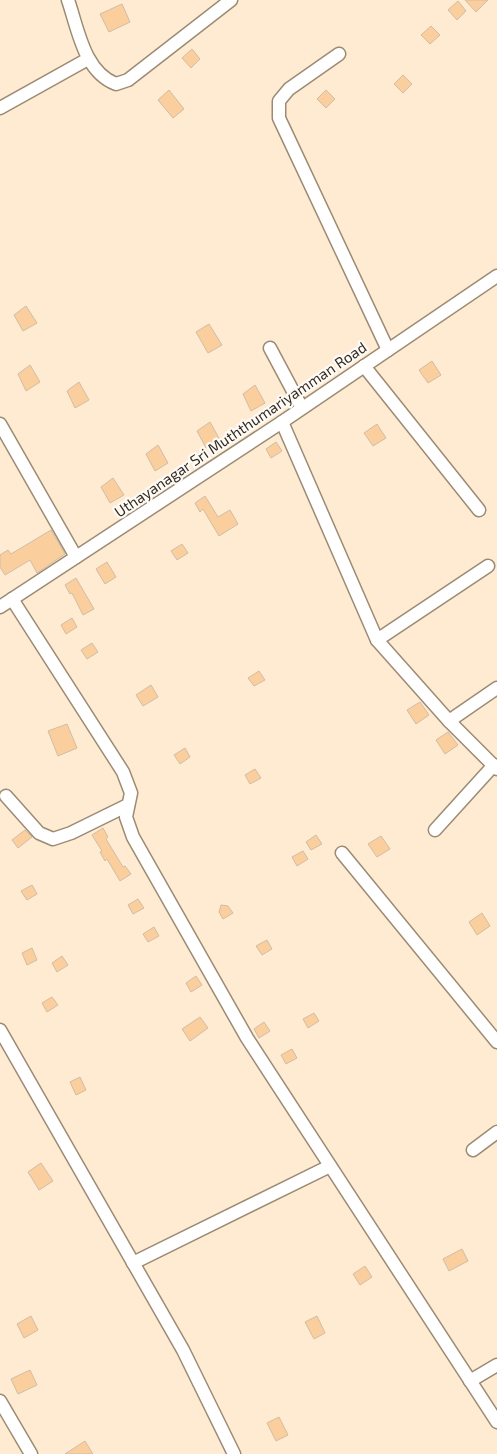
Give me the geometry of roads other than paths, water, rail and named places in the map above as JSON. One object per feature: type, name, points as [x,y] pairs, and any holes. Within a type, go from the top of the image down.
[{"type":"street","points":[[68,0],[88,59],[106,80],[116,84],[128,80],[231,0]]},
{"type":"street","points":[[339,54],[289,89],[279,102],[279,118],[388,350]]},
{"type":"street","points":[[0,108],[88,59]]},
{"type":"street","name":"Uthayanagar Sri Muththumariyamman Road","points":[[0,607],[282,422],[497,276]]},
{"type":"street","points":[[270,348],[302,408]]},
{"type":"street","points":[[364,366],[479,510]]},
{"type":"street","points":[[282,422],[378,640],[449,721],[495,767],[436,830]]},
{"type":"street","points":[[0,424],[76,557]]},
{"type":"street","points":[[378,640],[488,566]]},
{"type":"street","points":[[12,599],[123,772],[131,793],[126,817],[133,837],[247,1038],[497,1422]]},
{"type":"street","points":[[449,721],[497,688]]},
{"type":"street","points":[[6,796],[39,833],[54,839],[71,833],[128,805]]},
{"type":"street","points":[[342,853],[497,1042]]},
{"type":"street","points":[[0,1030],[183,1350],[234,1454]]},
{"type":"street","points":[[473,1150],[497,1132]]},
{"type":"street","points":[[133,1262],[330,1166]]},
{"type":"street","points":[[470,1381],[497,1364]]},
{"type":"street","points":[[0,1401],[32,1454]]}]
